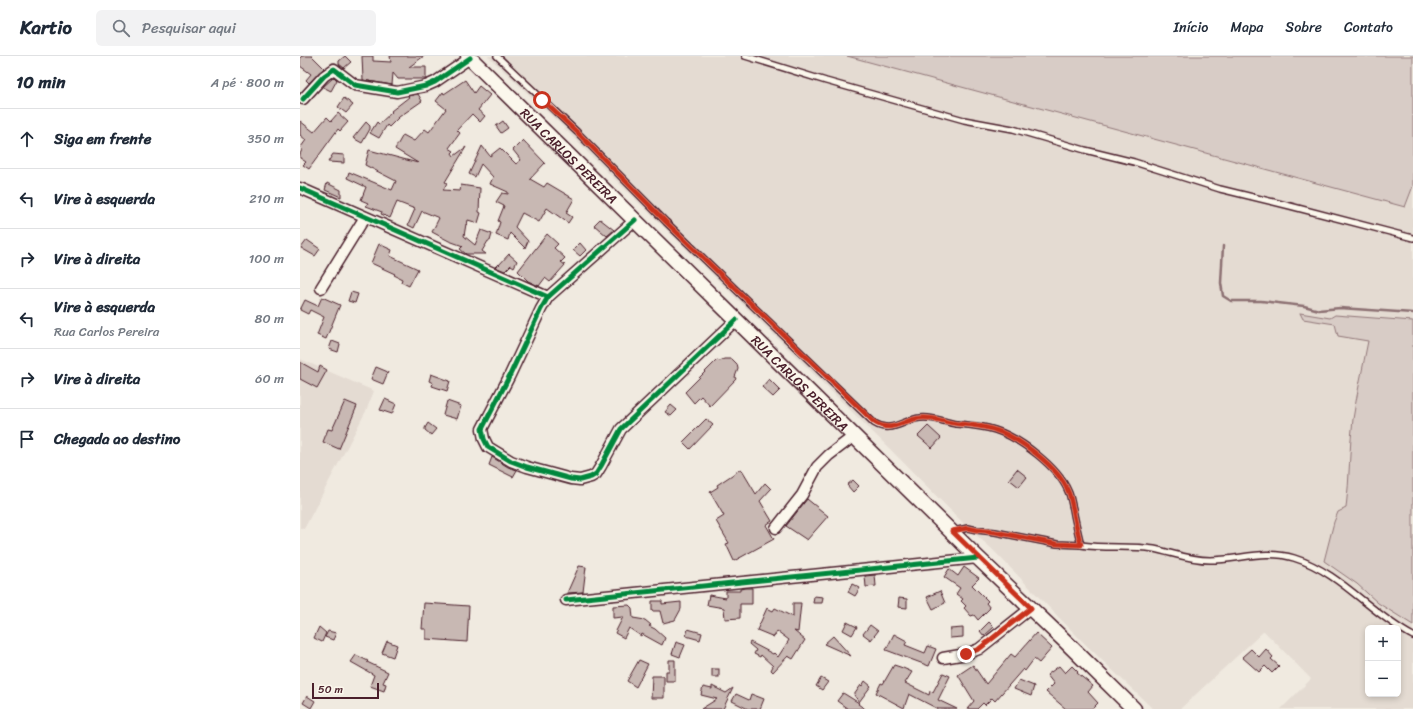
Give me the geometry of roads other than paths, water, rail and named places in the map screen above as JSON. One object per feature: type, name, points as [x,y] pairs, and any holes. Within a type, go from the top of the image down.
[{"type":"main road","name":"RUA CARLOS PEREIRA","points":[[469,57],[978,558],[1134,709]]},
{"type":"street","points":[[303,99],[324,76],[334,69],[354,85],[397,92],[431,84],[469,57]]},
{"type":"street","points":[[300,188],[548,297]]},
{"type":"street","points":[[321,288],[365,217]]},
{"type":"street","points":[[635,220],[548,297],[482,429],[484,439],[488,447],[511,461],[527,467],[571,479],[580,480],[591,477],[596,474],[602,466],[621,429],[736,320]]},
{"type":"street","points":[[776,528],[802,495],[817,467],[829,455],[854,436]]},
{"type":"street","points":[[566,600],[978,558]]},
{"type":"street","points":[[942,658],[966,654],[979,649],[1031,608]]},
{"type":"lane","points":[[497,56],[577,132],[666,222],[880,427],[887,428],[921,417],[980,426],[996,430],[1016,440],[1034,452],[1056,472],[1069,492],[1081,545]]},
{"type":"lane","points":[[745,56],[826,81],[964,120],[1013,129],[1085,150],[1134,162],[1220,189],[1413,238]]},
{"type":"lane","points":[[952,531],[968,528],[1057,544],[1154,549],[1195,560],[1222,560],[1263,554],[1294,558],[1319,569],[1393,624],[1413,636]]},
{"type":"waterway","points":[[1223,246],[1221,283],[1223,296],[1231,301],[1261,301],[1304,306],[1319,310],[1340,308],[1413,313]]}]
